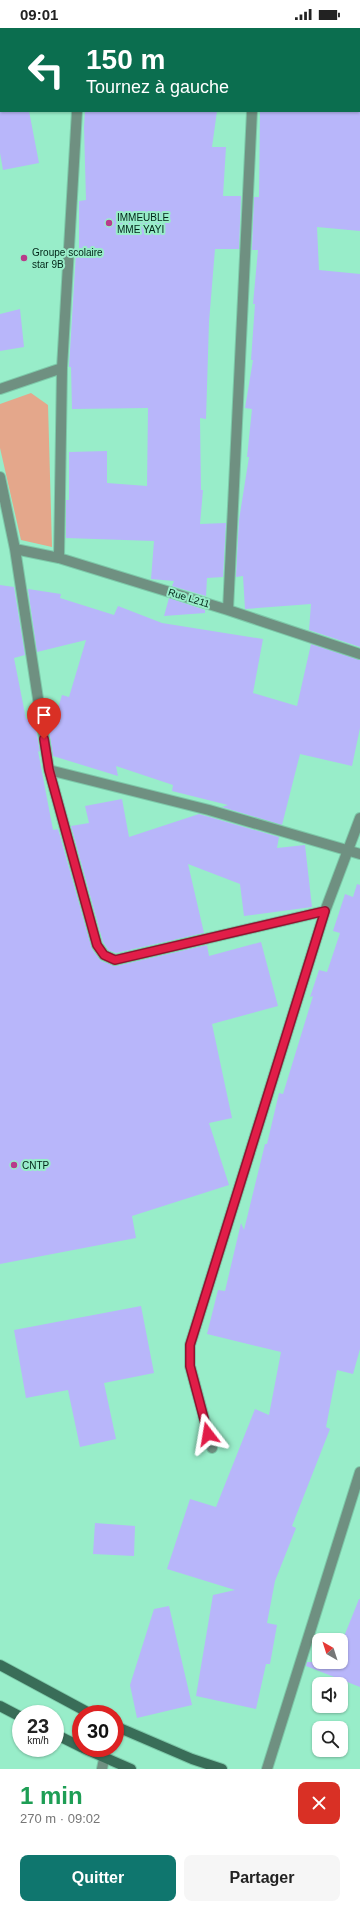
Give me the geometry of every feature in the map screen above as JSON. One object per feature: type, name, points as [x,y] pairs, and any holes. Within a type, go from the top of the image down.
[{"type":"main road","points":[[0,1665],[74,1705]]},
{"type":"main road","points":[[0,1706],[12,1712]]},
{"type":"main road","points":[[124,1730],[192,1759],[222,1769]]},
{"type":"main road","points":[[100,1757],[132,1769]]},
{"type":"street","points":[[59,558],[62,368],[77,112]]},
{"type":"street","points":[[228,610],[252,112]]},
{"type":"street","points":[[0,389],[62,368]]},
{"type":"street","points":[[0,477],[15,549],[49,770],[97,945],[104,955],[115,960],[325,911]]},
{"type":"street","name":"Rue L211","points":[[15,549],[59,558],[228,610],[360,654]]},
{"type":"street","points":[[49,770],[209,810],[360,854]]},
{"type":"street","points":[[212,1448],[190,1366],[190,1345],[325,911],[360,818]]},
{"type":"street","points":[[268,1769],[360,1472]]},
{"type":"street","points":[[102,1769],[104,1759]]},
{"type":"shaded area","points":[[31,393],[48,405],[52,547],[21,540],[0,448],[0,404]]},
{"type":"building","points":[[0,112],[29,112],[39,163],[3,170],[0,153]]},
{"type":"building","points":[[85,112],[217,112],[212,147],[226,147],[223,196],[241,196],[239,249],[215,249],[209,322],[206,419],[200,418],[201,490],[203,490],[200,524],[226,523],[223,577],[207,578],[206,596],[172,586],[174,581],[151,579],[154,541],[66,538],[66,500],[69,500],[69,452],[107,451],[107,483],[147,486],[148,408],[72,409],[71,367],[69,367],[76,253],[79,253],[79,201],[86,200]]},
{"type":"building","points":[[260,112],[360,112],[360,231],[317,227],[319,270],[360,274],[360,647],[309,630],[311,604],[245,609],[243,576],[236,577],[239,520],[249,457],[247,457],[252,409],[245,408],[253,360],[251,360],[255,304],[253,304],[258,250],[252,250],[254,197],[259,197]]},
{"type":"building","points":[[20,309],[24,347],[0,351],[0,314]]},
{"type":"building","points":[[0,585],[14,587],[25,655],[14,658],[26,719],[34,718],[40,752],[38,751],[53,830],[58,829],[92,949],[101,961],[116,966],[207,945],[209,956],[261,942],[278,1006],[212,1024],[232,1118],[209,1123],[229,1185],[132,1216],[136,1238],[0,1264]]},
{"type":"building","points":[[28,589],[61,594],[60,598],[114,615],[118,606],[162,623],[263,639],[253,693],[297,706],[311,644],[360,660],[360,728],[352,766],[300,754],[282,825],[222,807],[228,805],[172,791],[173,785],[116,766],[118,776],[53,756],[47,716],[56,715],[62,695],[69,697],[86,640],[37,652]]},
{"type":"building","points":[[169,598],[205,610],[205,613],[164,616]]},
{"type":"building","points":[[122,799],[129,837],[199,814],[279,837],[277,848],[305,845],[312,907],[244,916],[240,884],[188,864],[204,933],[116,953],[108,950],[103,942],[71,826],[89,823],[85,806]]},
{"type":"building","points":[[357,884],[360,885],[360,1349],[353,1374],[337,1370],[326,1427],[330,1429],[292,1526],[296,1528],[275,1581],[267,1623],[277,1625],[270,1664],[266,1664],[256,1709],[196,1696],[213,1595],[235,1590],[167,1569],[190,1499],[216,1507],[255,1409],[269,1415],[281,1352],[207,1334],[218,1290],[225,1291],[241,1223],[244,1230],[279,1093],[283,1094],[313,996],[310,997],[319,970],[327,972],[340,933],[333,931],[345,894],[353,897]]},
{"type":"building","points":[[141,1306],[154,1373],[104,1383],[116,1439],[80,1447],[68,1390],[26,1398],[14,1330]]},
{"type":"building","points":[[95,1523],[135,1526],[134,1556],[93,1554]]},
{"type":"building","points":[[360,1599],[360,1687],[348,1682],[348,1677],[334,1677],[314,1669],[348,1669],[348,1633],[345,1633]]},
{"type":"building","points":[[169,1606],[192,1705],[137,1718],[130,1685],[154,1609]]},
{"type":"building","points":[[307,1662],[312,1662],[312,1668],[306,1666]]},
{"type":"place","name":"IMMEUBLE MME YAYI","points":[[109,223]]},
{"type":"place","name":"Groupe scolaire star 9B","points":[[24,258]]},
{"type":"place","name":"CNTP","points":[[14,1165]]},
{"type":"route","points":[[44,739],[49,770],[97,945],[104,955],[115,960],[325,911],[190,1345],[190,1366],[208,1434]]}]
